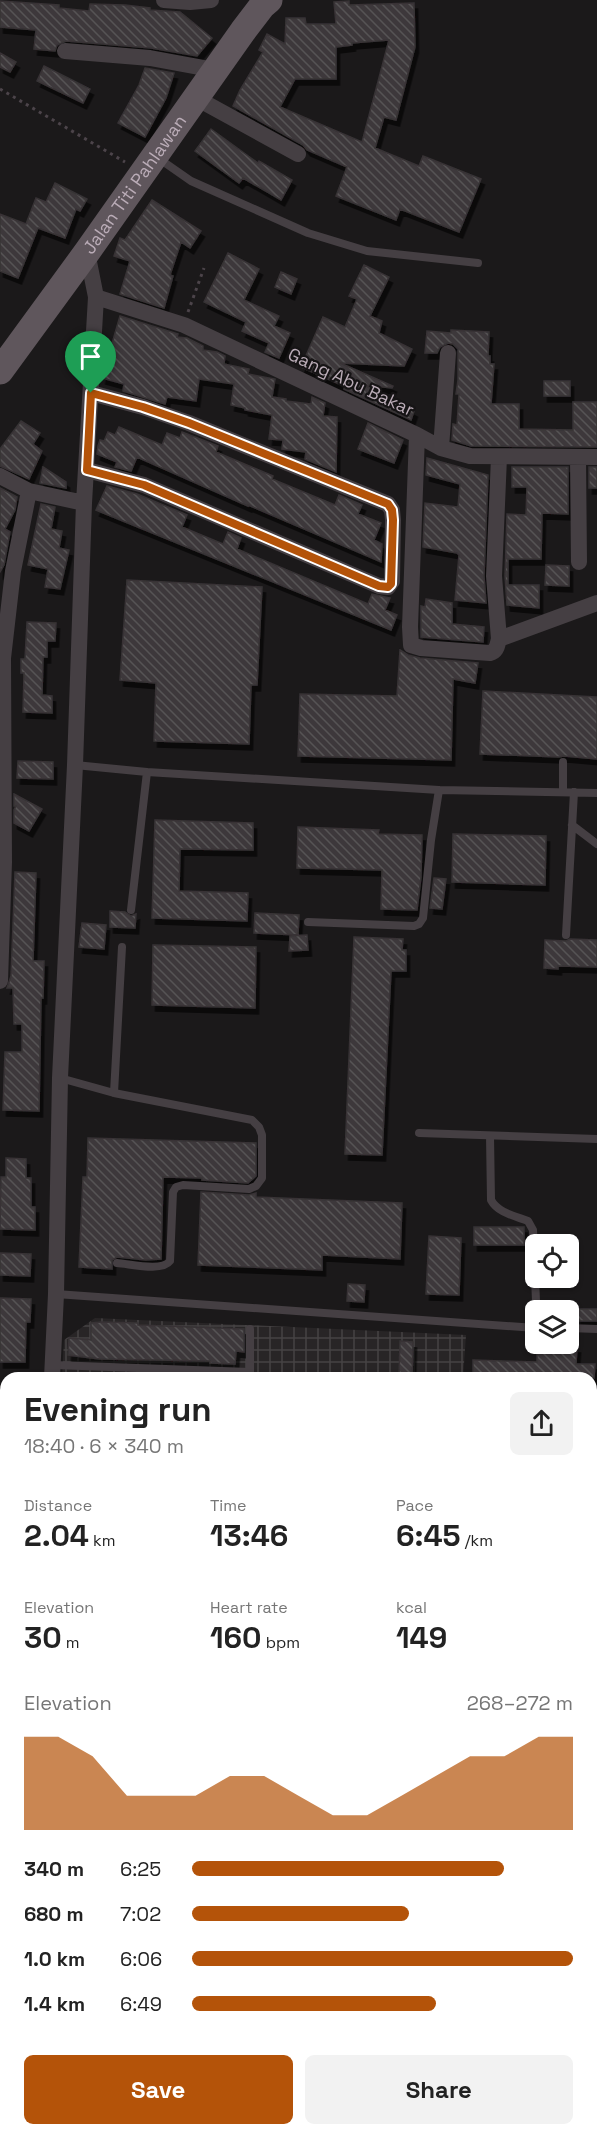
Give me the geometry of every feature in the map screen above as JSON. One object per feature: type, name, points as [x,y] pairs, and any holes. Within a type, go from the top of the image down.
[{"type":"main road","name":"Jalan Titi Pahlawan","points":[[0,371],[196,98],[258,2]]},
{"type":"street","points":[[164,0],[190,2],[211,0]]},
{"type":"street","points":[[65,51],[150,58],[215,70]]},
{"type":"street","points":[[196,98],[298,153]]},
{"type":"street","points":[[52,1372],[56,1294],[60,1078],[75,765],[84,503],[96,297],[87,252]]},
{"type":"street","name":"Gang Abu Bakar","points":[[96,297],[184,325],[441,448],[470,456],[597,457]]},
{"type":"street","points":[[441,448],[448,353]]},
{"type":"street","points":[[87,470],[144,485],[379,586],[388,587],[392,581],[393,520],[392,510],[388,504],[189,423],[143,407],[91,393]]},
{"type":"street","points":[[417,435],[410,642],[413,646],[490,653],[497,648],[499,639],[494,576],[499,457]]},
{"type":"street","points":[[578,458],[579,562]]},
{"type":"street","points":[[0,477],[29,491],[84,503]]},
{"type":"street","points":[[0,981],[3,658],[13,572],[29,491]]},
{"type":"street","points":[[499,639],[597,603]]},
{"type":"lane","points":[[149,164],[309,233],[367,251],[478,263]]},
{"type":"lane","points":[[563,762],[563,791]]},
{"type":"lane","points":[[75,765],[147,772],[440,790],[597,793]]},
{"type":"lane","points":[[131,910],[147,772]]},
{"type":"lane","points":[[308,922],[414,926],[419,924],[423,918],[431,840],[440,790]]},
{"type":"lane","points":[[566,935],[574,792]]},
{"type":"lane","points":[[572,825],[597,844]]},
{"type":"lane","points":[[114,1093],[122,947]]},
{"type":"lane","points":[[60,1078],[114,1093],[252,1120],[259,1127],[261,1178],[254,1188],[183,1185],[176,1187],[173,1192],[170,1261],[166,1266],[117,1263]]},
{"type":"lane","points":[[419,1133],[597,1139]]},
{"type":"lane","points":[[490,1136],[491,1200],[504,1212],[528,1221],[533,1230],[536,1300]]},
{"type":"lane","points":[[56,1294],[525,1327]]},
{"type":"lane","points":[[579,1328],[597,1329]]},
{"type":"lane","points":[[250,1329],[250,1372]]},
{"type":"path","points":[[0,89],[149,164]]},
{"type":"path","points":[[184,325],[204,268]]},
{"type":"shaded area","points":[[95,1318],[466,1335],[463,1372],[62,1372],[64,1340]]},
{"type":"building","points":[[0,1],[59,5],[59,8],[89,11],[90,4],[125,5],[150,8],[150,10],[180,12],[212,38],[197,56],[151,48],[66,41],[57,45],[55,51],[34,49],[36,30],[0,27]]},
{"type":"building","points":[[349,1],[349,5],[414,3],[415,47],[396,120],[384,117],[375,148],[419,166],[423,156],[481,179],[459,232],[400,209],[396,220],[336,196],[347,167],[307,150],[303,145],[233,106],[263,52],[259,50],[267,34],[285,44],[286,18],[305,18],[306,24],[336,24],[334,2]],"holes":[[[389,40],[362,142],[280,107],[295,79],[336,79],[336,47],[352,45],[352,43]]]},
{"type":"building","points":[[0,53],[16,62],[10,72],[0,67]]},
{"type":"building","points":[[44,66],[90,89],[83,103],[37,81]]},
{"type":"building","points":[[145,68],[174,73],[166,98],[145,137],[118,123],[139,85]]},
{"type":"building","points":[[211,129],[258,163],[259,161],[292,180],[281,200],[243,178],[239,183],[195,151]]},
{"type":"building","points":[[55,183],[87,199],[80,211],[76,209],[65,238],[38,228],[18,278],[0,271],[0,214],[26,224],[36,198],[46,202]]},
{"type":"building","points":[[152,200],[201,231],[190,248],[181,242],[170,275],[173,276],[164,308],[120,294],[130,261],[114,256],[120,238],[125,240]]},
{"type":"building","points":[[228,253],[259,269],[244,300],[279,316],[274,326],[290,333],[279,358],[265,352],[269,343],[242,331],[246,322],[204,302]]},
{"type":"building","points":[[364,265],[389,277],[370,316],[382,321],[379,333],[412,349],[404,366],[340,363],[393,386],[392,388],[364,385],[414,411],[411,420],[344,389],[346,384],[344,386],[301,367],[323,317],[345,327],[357,299],[349,296]]},
{"type":"building","points":[[281,272],[297,279],[291,294],[275,287]]},
{"type":"building","points":[[120,316],[178,334],[177,337],[187,338],[203,346],[203,350],[225,356],[224,364],[249,369],[248,374],[275,379],[272,397],[311,404],[312,397],[325,403],[323,416],[337,417],[336,472],[305,459],[306,452],[282,449],[283,440],[269,439],[272,415],[231,405],[234,384],[199,379],[196,401],[167,397],[165,404],[123,391],[124,384],[102,378]]},
{"type":"building","points":[[451,330],[489,332],[488,356],[490,356],[490,364],[494,364],[491,404],[519,404],[519,429],[573,430],[573,402],[597,402],[597,447],[471,446],[452,440],[453,424],[457,425],[458,349],[448,343],[440,347],[437,353],[425,353],[427,331],[451,333]]},
{"type":"building","points":[[544,381],[570,381],[570,396],[544,396]]},
{"type":"building","points":[[21,421],[40,433],[33,444],[42,451],[29,479],[0,466],[0,449]]},
{"type":"building","points":[[368,423],[403,440],[394,463],[358,449]]},
{"type":"building","points":[[119,427],[162,445],[167,433],[180,438],[182,432],[218,446],[216,452],[273,476],[272,479],[335,505],[339,495],[362,505],[358,514],[381,523],[374,540],[382,544],[381,562],[137,457],[131,471],[115,467],[117,462],[97,454],[100,440],[104,441],[108,432],[115,435]]},
{"type":"building","points":[[427,458],[488,475],[484,576],[486,603],[455,600],[459,555],[423,547],[425,503],[458,507],[460,484],[426,475]]},
{"type":"building","points":[[43,467],[66,482],[66,488],[40,483]]},
{"type":"building","points":[[512,467],[568,467],[568,514],[542,513],[541,559],[508,559],[508,585],[539,585],[539,608],[507,605],[505,576],[507,514],[526,515],[527,487],[512,487]]},
{"type":"building","points":[[589,467],[597,467],[597,488],[589,488]]},
{"type":"building","points":[[107,486],[137,494],[187,515],[182,527],[223,544],[228,532],[241,538],[237,549],[368,604],[372,594],[390,598],[385,610],[397,615],[391,630],[96,510]]},
{"type":"building","points":[[0,488],[17,497],[15,510],[5,529],[10,532],[4,565],[0,572]]},
{"type":"building","points":[[41,504],[55,507],[51,529],[62,531],[59,548],[69,550],[60,589],[45,587],[48,569],[28,565]]},
{"type":"building","points":[[546,565],[569,566],[569,586],[545,585]]},
{"type":"building","points":[[127,580],[262,587],[257,685],[251,685],[249,744],[154,741],[156,683],[120,680]]},
{"type":"building","points":[[426,599],[452,603],[452,624],[484,627],[483,642],[421,637],[421,606],[425,607]]},
{"type":"building","points":[[27,622],[56,623],[55,641],[47,641],[47,657],[43,657],[42,695],[52,696],[52,713],[23,712],[24,673],[21,673],[21,659],[25,659]]},
{"type":"building","points":[[400,650],[420,658],[478,663],[475,683],[453,679],[451,760],[298,756],[300,694],[397,696]]},
{"type":"building","points":[[483,691],[597,697],[597,759],[480,754]]},
{"type":"building","points":[[18,761],[53,762],[53,779],[17,778]]},
{"type":"building","points":[[14,794],[42,809],[29,831],[14,823],[16,806],[14,806]]},
{"type":"building","points":[[155,820],[253,823],[253,850],[180,849],[179,891],[248,893],[247,921],[152,918]]},
{"type":"building","points":[[298,827],[379,830],[378,834],[422,835],[417,910],[381,909],[382,870],[297,868]]},
{"type":"building","points":[[453,834],[546,836],[545,885],[452,882]]},
{"type":"building","points":[[15,872],[36,873],[33,961],[44,961],[39,1111],[3,1110],[5,1052],[22,1052],[22,1024],[14,1024],[13,988],[7,988],[11,976]]},
{"type":"building","points":[[434,878],[446,879],[442,909],[430,908]]},
{"type":"building","points":[[110,911],[125,912],[131,916],[136,914],[135,928],[110,927]]},
{"type":"building","points":[[255,913],[299,915],[298,935],[254,933]]},
{"type":"building","points":[[82,923],[106,925],[104,949],[79,947]]},
{"type":"building","points":[[307,935],[308,950],[289,951],[290,936]]},
{"type":"building","points":[[354,937],[403,939],[402,950],[406,950],[406,971],[391,971],[382,1155],[345,1154]]},
{"type":"building","points":[[570,939],[597,940],[597,967],[544,968],[545,940],[566,941]]},
{"type":"building","points":[[153,945],[256,947],[255,1008],[152,1005]]},
{"type":"building","points":[[88,1138],[256,1143],[256,1176],[248,1183],[163,1177],[161,1259],[117,1257],[112,1260],[112,1269],[79,1267],[83,1177],[87,1177]]},
{"type":"building","points":[[6,1158],[26,1159],[26,1178],[31,1178],[31,1207],[35,1207],[35,1230],[0,1229],[1,1177],[6,1177]]},
{"type":"building","points":[[201,1192],[249,1195],[256,1193],[256,1197],[402,1203],[400,1259],[322,1255],[322,1270],[198,1265]]},
{"type":"building","points":[[474,1227],[524,1227],[524,1245],[474,1245]]},
{"type":"building","points":[[429,1236],[461,1238],[459,1295],[426,1294]]},
{"type":"building","points":[[0,1253],[31,1254],[30,1276],[0,1275]]},
{"type":"building","points":[[348,1284],[365,1285],[364,1302],[347,1301]]},
{"type":"building","points":[[0,1298],[31,1299],[30,1322],[26,1322],[25,1362],[0,1362]]},
{"type":"building","points":[[579,1309],[597,1309],[597,1321],[579,1321]]},
{"type":"building","points":[[91,1323],[244,1329],[244,1352],[236,1351],[235,1364],[210,1363],[210,1361],[100,1359],[68,1355],[69,1338],[91,1340]]},
{"type":"building","points":[[400,1341],[413,1342],[412,1372],[399,1372]]},
{"type":"building","points":[[537,1354],[577,1354],[576,1364],[595,1364],[594,1372],[473,1372],[473,1360],[537,1362]]},
{"type":"route","points":[[91,393],[143,407],[189,423],[388,504],[392,510],[393,520],[391,584],[388,587],[379,586],[144,485],[87,470],[91,393]]}]
